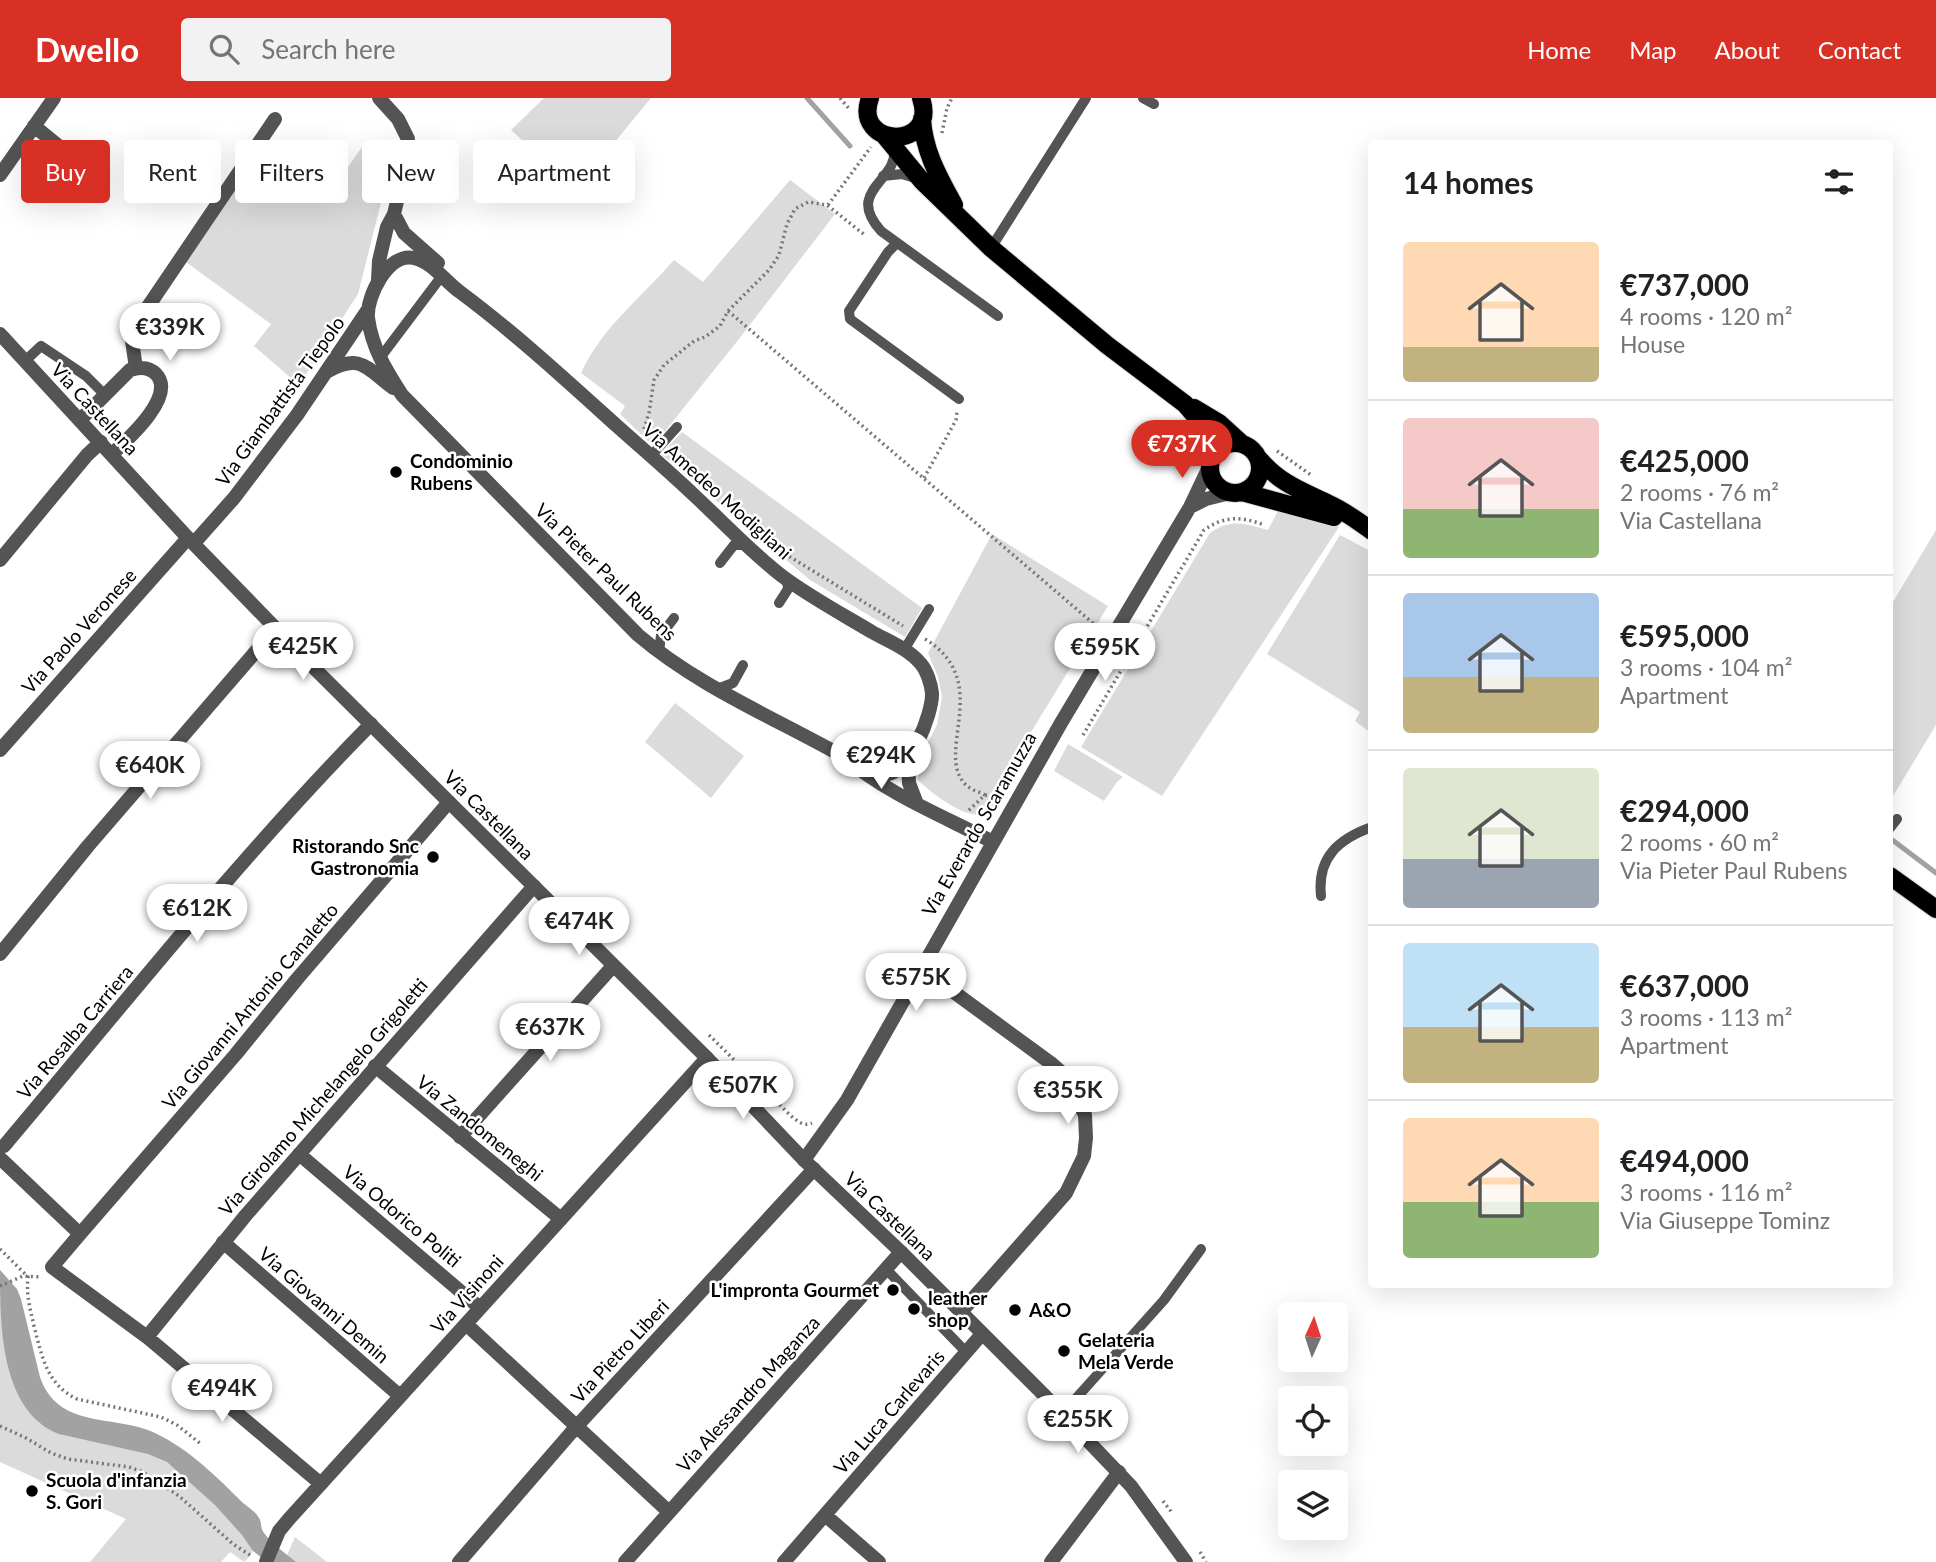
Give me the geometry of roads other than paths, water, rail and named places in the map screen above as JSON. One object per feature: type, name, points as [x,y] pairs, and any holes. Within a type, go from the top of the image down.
[{"type":"main road","points":[[867,101],[872,125],[883,142],[991,248],[1088,329],[1185,404],[1219,423],[1252,449],[1271,473],[1291,487],[1331,505],[1368,529]]},
{"type":"main road","points":[[925,107],[925,144],[963,220]]},
{"type":"main road","points":[[883,142],[907,135],[916,129],[925,107]]},
{"type":"main road","points":[[1185,404],[1209,435],[1213,481],[1223,491],[1295,505],[1368,529]]},
{"type":"main road","points":[[1210,462],[1224,445],[1241,443]]},
{"type":"main road","points":[[1236,493],[1254,485],[1258,480],[1261,466],[1259,459]]},
{"type":"main road","points":[[1893,878],[1936,909]]},
{"type":"street","points":[[0,175],[54,98]]},
{"type":"street","name":"Via Giambattista Tiepolo","points":[[191,541],[234,498],[297,415],[367,311],[378,280],[379,261],[387,226],[394,214],[406,162],[408,139],[398,118],[379,98]]},
{"type":"street","points":[[136,368],[132,341],[139,320],[275,119]]},
{"type":"street","points":[[34,126],[51,140]]},
{"type":"street","name":"Via Amedeo Modigliani","points":[[394,214],[404,233],[489,313],[651,456],[745,545],[787,579],[904,650],[921,664],[928,677],[932,695],[908,760]]},
{"type":"street","name":"Via Amedeo Modigliani","points":[[378,280],[399,260],[411,257],[422,260],[489,313]]},
{"type":"street","name":"Via Giambattista Tiepolo","points":[[367,311],[369,328]]},
{"type":"street","name":"Via Pieter Paul Rubens","points":[[369,328],[371,340],[402,395]]},
{"type":"street","name":"Via Castellana","points":[[0,334],[191,541],[276,628],[707,1058],[809,1165],[901,1252],[1119,1472],[1186,1562]]},
{"type":"street","name":"Via Pieter Paul Rubens","points":[[328,371],[345,362],[357,363],[402,395],[623,620],[659,653],[717,689],[844,757],[857,768],[918,804],[993,842]]},
{"type":"street","points":[[80,420],[122,376],[136,368],[150,370],[158,376],[162,384],[157,404],[112,454]]},
{"type":"street","points":[[0,560],[87,455],[101,442]]},
{"type":"street","name":"Via Everardo Scaramuzza","points":[[809,1165],[1061,723],[1190,507],[1210,462]]},
{"type":"street","points":[[1190,507],[1206,499],[1236,493]]},
{"type":"street","name":"Via Paolo Veronese","points":[[0,750],[191,541]]},
{"type":"street","points":[[0,954],[88,846],[276,628]]},
{"type":"street","name":"Via Rosalba Carriera","points":[[2,1152],[241,865],[320,776],[371,724]]},
{"type":"street","points":[[844,757],[884,774],[894,772],[908,760]]},
{"type":"street","points":[[908,760],[909,783],[918,804]]},
{"type":"street","name":"Via Giovanni Antonio Canaletto","points":[[147,1337],[52,1266],[449,802]]},
{"type":"street","name":"Via Girolamo Michelangelo Grigoletti","points":[[147,1337],[223,1242],[534,886]]},
{"type":"street","points":[[460,1137],[613,966]]},
{"type":"street","points":[[921,968],[1068,1078],[1085,1115],[1084,1156],[1066,1193],[961,1312]]},
{"type":"street","name":"Via Visinoni","points":[[262,1561],[289,1519],[707,1058]]},
{"type":"street","name":"Via Zandomeneghi","points":[[375,1066],[561,1219]]},
{"type":"street","points":[[2,1152],[80,1234]]},
{"type":"street","name":"Via Odorico Politi","points":[[299,1154],[480,1308]]},
{"type":"street","name":"Via Pietro Liberi","points":[[459,1562],[576,1427],[793,1189],[809,1165]]},
{"type":"street","name":"Via Giovanni Demin","points":[[223,1242],[400,1396]]},
{"type":"street","name":"Via Alessandro Maganza","points":[[625,1562],[901,1252]]},
{"type":"street","points":[[466,1324],[668,1511]]},
{"type":"street","name":"Via Luca Carlevaris","points":[[784,1562],[982,1334]]},
{"type":"street","points":[[147,1337],[321,1484]]},
{"type":"street","points":[[1051,1562],[1119,1472]]},
{"type":"street","points":[[825,1515],[879,1562]]},
{"type":"lane","points":[[991,248],[1086,98]]},
{"type":"lane","points":[[1143,98],[1154,104]]},
{"type":"lane","points":[[883,142],[895,152],[893,164],[874,186],[870,199],[870,216],[881,231],[998,316]]},
{"type":"lane","points":[[883,176],[902,174],[922,181]]},
{"type":"lane","points":[[897,243],[888,252],[849,311],[850,319],[959,399]]},
{"type":"lane","points":[[380,358],[441,277]]},
{"type":"lane","points":[[25,361],[41,345],[86,376],[105,395]]},
{"type":"lane","points":[[651,456],[677,427]]},
{"type":"lane","points":[[720,563],[734,545],[745,545]]},
{"type":"lane","points":[[779,603],[788,589],[787,579]]},
{"type":"lane","points":[[904,650],[929,609]]},
{"type":"lane","points":[[659,653],[661,635],[674,618]]},
{"type":"lane","points":[[717,689],[733,683],[744,665]]},
{"type":"lane","points":[[1321,896],[1319,877],[1330,852],[1354,833],[1368,828]]},
{"type":"lane","points":[[1062,1414],[1164,1300],[1201,1249]]},
{"type":"lane","points":[[886,1269],[966,1352]]},
{"type":"waterway","points":[[807,98],[850,146]]},
{"type":"waterway","points":[[1893,841],[1936,873]]},
{"type":"place","name":"Condominio Rubens","points":[[396,472]]},
{"type":"place","name":"Ristorando Snc Gastronomia","points":[[433,857]]},
{"type":"place","name":"L'impronta Gourmet","points":[[893,1290]]},
{"type":"place","name":"leather shop","points":[[914,1309]]},
{"type":"place","name":"A&O","points":[[1015,1310]]},
{"type":"place","name":"Gelateria Mela Verde","points":[[1064,1351]]},
{"type":"place","name":"Scuola d'infanzia S. Gori","points":[[32,1491]]}]
